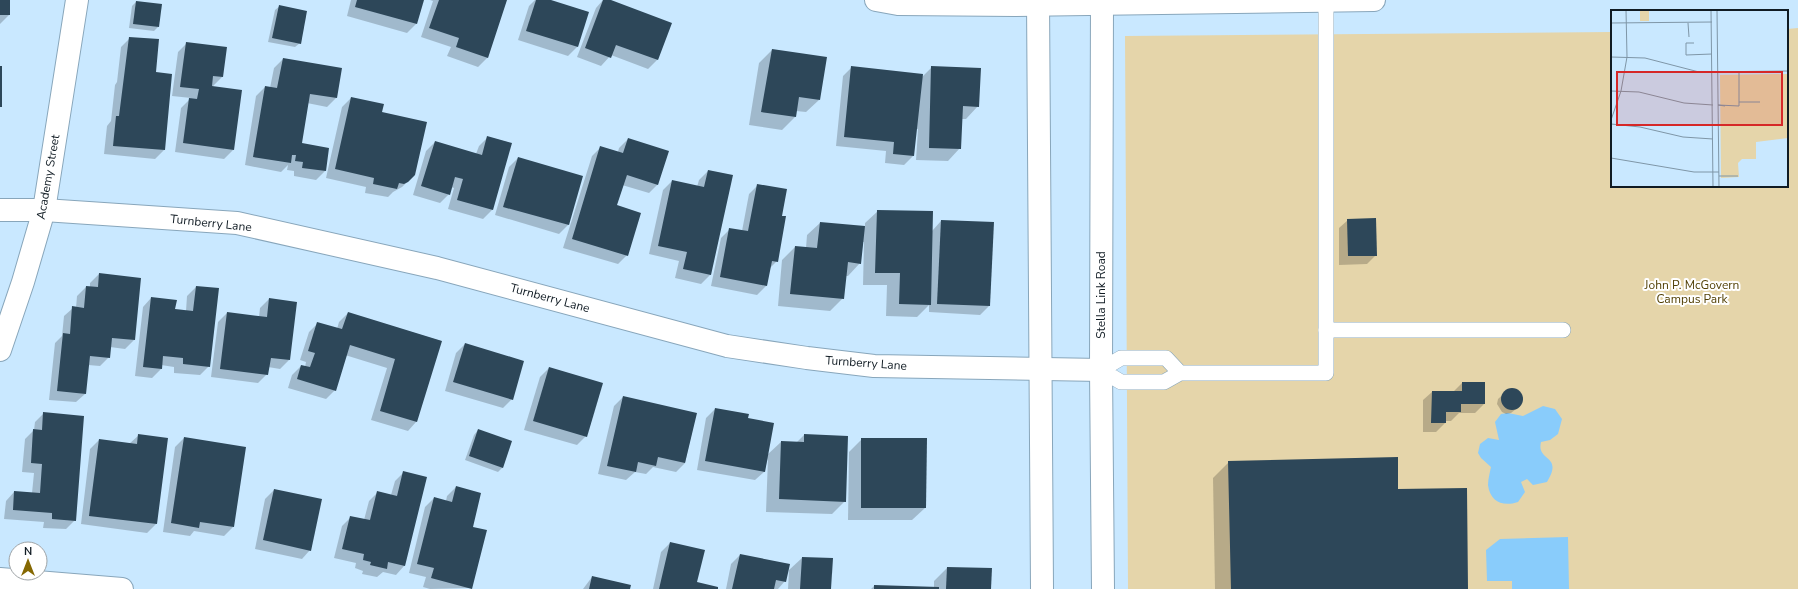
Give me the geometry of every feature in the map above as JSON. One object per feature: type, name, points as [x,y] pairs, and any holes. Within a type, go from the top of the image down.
[{"type":"street","name":"Academy Street","points":[[0,350],[23,282],[44,210],[77,0]]},
{"type":"street","points":[[876,0],[898,4],[1374,0]]},
{"type":"street","name":"Stella Link Road","points":[[1102,2],[1101,370],[1103,589]]},
{"type":"street","points":[[1039,3],[1042,589]]},
{"type":"street","name":"Turnberry Lane","points":[[0,210],[44,210],[237,223],[437,268],[734,347],[807,358],[874,366],[1101,370]]},
{"type":"street","points":[[0,579],[122,589]]},
{"type":"lane","points":[[1180,373],[1166,358],[1121,358],[1101,370],[1121,382],[1164,382],[1180,373],[1326,373],[1326,1]]},
{"type":"lane","points":[[1326,330],[1563,330]]},
{"type":"green space","name":"John P. McGovern Campus Park","points":[[1798,28],[1798,589],[1128,589],[1125,36],[1611,32],[1611,187],[1788,187],[1788,29]]},
{"type":"water","points":[[1543,406],[1555,409],[1562,419],[1558,434],[1550,440],[1541,442],[1542,453],[1551,462],[1553,467],[1547,482],[1533,485],[1527,479],[1521,482],[1525,492],[1518,502],[1507,504],[1498,502],[1491,496],[1489,491],[1488,483],[1491,467],[1481,458],[1478,453],[1480,444],[1488,438],[1499,440],[1495,422],[1501,414],[1508,413],[1523,416]]},
{"type":"water","points":[[1568,537],[1569,589],[1512,589],[1512,581],[1487,581],[1486,550],[1500,539]]},
{"type":"building","points":[[0,0],[10,0],[10,15],[0,15]]},
{"type":"building","points":[[357,0],[424,0],[417,24],[355,7]]},
{"type":"building","points":[[439,0],[507,0],[488,58],[456,47],[459,38],[429,28]]},
{"type":"building","points":[[536,0],[551,0],[589,12],[578,47],[526,31]]},
{"type":"building","points":[[603,0],[611,0],[672,23],[658,60],[616,45],[611,58],[585,48]]},
{"type":"building","points":[[136,1],[162,4],[159,27],[133,24]]},
{"type":"building","points":[[279,5],[307,11],[301,44],[272,38]]},
{"type":"building","points":[[129,37],[159,39],[156,72],[172,74],[165,150],[113,146],[116,116],[119,116]]},
{"type":"building","points":[[186,42],[227,47],[223,77],[213,76],[212,86],[242,90],[234,150],[183,143],[189,98],[197,99],[199,89],[180,87]]},
{"type":"building","points":[[772,49],[827,57],[820,100],[799,97],[796,117],[761,112]]},
{"type":"building","points":[[283,58],[342,68],[337,98],[310,94],[302,143],[329,148],[326,171],[302,168],[303,162],[295,161],[296,155],[292,155],[291,163],[253,157],[265,86],[277,88]]},
{"type":"building","points":[[0,66],[2,66],[2,107],[0,107]]},
{"type":"building","points":[[851,66],[923,74],[914,156],[893,154],[894,142],[844,137]]},
{"type":"building","points":[[931,66],[981,68],[979,107],[963,106],[961,149],[929,148]]},
{"type":"building","points":[[351,97],[384,104],[382,112],[427,122],[415,175],[404,184],[399,183],[397,189],[373,184],[374,178],[335,169]]},
{"type":"building","points":[[487,136],[512,143],[493,210],[457,200],[463,179],[455,177],[450,195],[421,186],[435,141],[482,155]]},
{"type":"building","points":[[628,138],[669,151],[658,185],[627,175],[617,205],[641,213],[628,256],[572,239],[600,146],[623,153]]},
{"type":"building","points":[[518,157],[583,176],[569,225],[503,207]]},
{"type":"building","points":[[708,170],[733,175],[711,275],[683,269],[687,252],[658,246],[672,180],[704,187]]},
{"type":"building","points":[[757,184],[787,189],[782,216],[786,216],[778,262],[772,261],[767,286],[720,277],[729,228],[748,231]]},
{"type":"building","points":[[877,210],[933,211],[931,305],[899,304],[900,273],[875,273]]},
{"type":"building","points":[[1376,218],[1377,256],[1348,256],[1347,219]]},
{"type":"building","points":[[941,220],[994,222],[990,306],[937,304]]},
{"type":"building","points":[[820,222],[865,226],[861,264],[848,262],[844,299],[790,294],[795,246],[817,248]]},
{"type":"building","points":[[99,273],[141,278],[135,340],[112,338],[110,358],[90,356],[86,394],[57,391],[63,333],[70,334],[72,306],[84,308],[86,286],[98,287]]},
{"type":"building","points":[[196,286],[219,288],[210,367],[183,364],[183,358],[163,356],[162,369],[143,367],[151,297],[177,300],[175,309],[193,311]]},
{"type":"building","points":[[269,298],[297,302],[290,360],[271,358],[268,375],[220,369],[227,312],[267,317]]},
{"type":"building","points":[[348,312],[442,341],[417,422],[380,411],[395,359],[350,345],[336,391],[297,379],[301,365],[310,367],[315,353],[308,351],[317,322],[342,329]]},
{"type":"building","points":[[465,343],[524,361],[513,400],[453,382]]},
{"type":"building","points":[[549,367],[603,383],[587,437],[533,421]]},
{"type":"building","points":[[1462,382],[1485,382],[1485,404],[1461,404],[1461,412],[1446,412],[1446,423],[1431,423],[1432,391],[1462,391]]},
{"type":"building","points":[[1512,388],[1520,391],[1523,399],[1520,407],[1512,410],[1504,407],[1501,399],[1504,391]]},
{"type":"building","points":[[623,396],[697,413],[685,463],[658,457],[656,466],[638,462],[636,472],[607,466]]},
{"type":"building","points":[[715,408],[749,414],[748,418],[774,423],[765,472],[705,461]]},
{"type":"building","points":[[43,412],[84,416],[76,521],[52,519],[52,513],[13,510],[14,491],[40,493],[42,464],[31,463],[33,429],[42,430]]},
{"type":"building","points":[[478,429],[512,441],[503,468],[469,456]]},
{"type":"building","points":[[138,434],[168,438],[157,524],[89,516],[99,439],[137,444]]},
{"type":"building","points":[[804,434],[848,436],[846,502],[779,499],[781,441],[804,442]]},
{"type":"building","points":[[184,437],[246,447],[234,527],[200,522],[199,528],[171,523]]},
{"type":"building","points":[[861,438],[927,438],[926,508],[861,508]]},
{"type":"building","points":[[1398,457],[1398,489],[1467,488],[1468,589],[1231,589],[1228,461]]},
{"type":"building","points":[[403,471],[427,477],[405,566],[388,562],[387,569],[370,565],[371,562],[363,560],[364,554],[342,549],[350,516],[370,520],[377,491],[397,496]]},
{"type":"building","points":[[456,486],[481,493],[473,527],[487,530],[472,589],[431,578],[434,568],[417,564],[434,497],[452,502]]},
{"type":"building","points":[[274,489],[322,499],[311,551],[263,540]]},
{"type":"building","points":[[670,542],[705,550],[697,582],[718,587],[718,589],[659,589]]},
{"type":"building","points":[[740,554],[790,564],[786,582],[776,580],[774,589],[732,589]]},
{"type":"building","points":[[802,557],[833,558],[831,589],[800,589]]},
{"type":"building","points":[[947,567],[992,568],[991,589],[946,589]]},
{"type":"building","points":[[592,576],[631,585],[630,589],[589,589]]},
{"type":"building","points":[[874,585],[939,587],[939,589],[874,589]]}]
